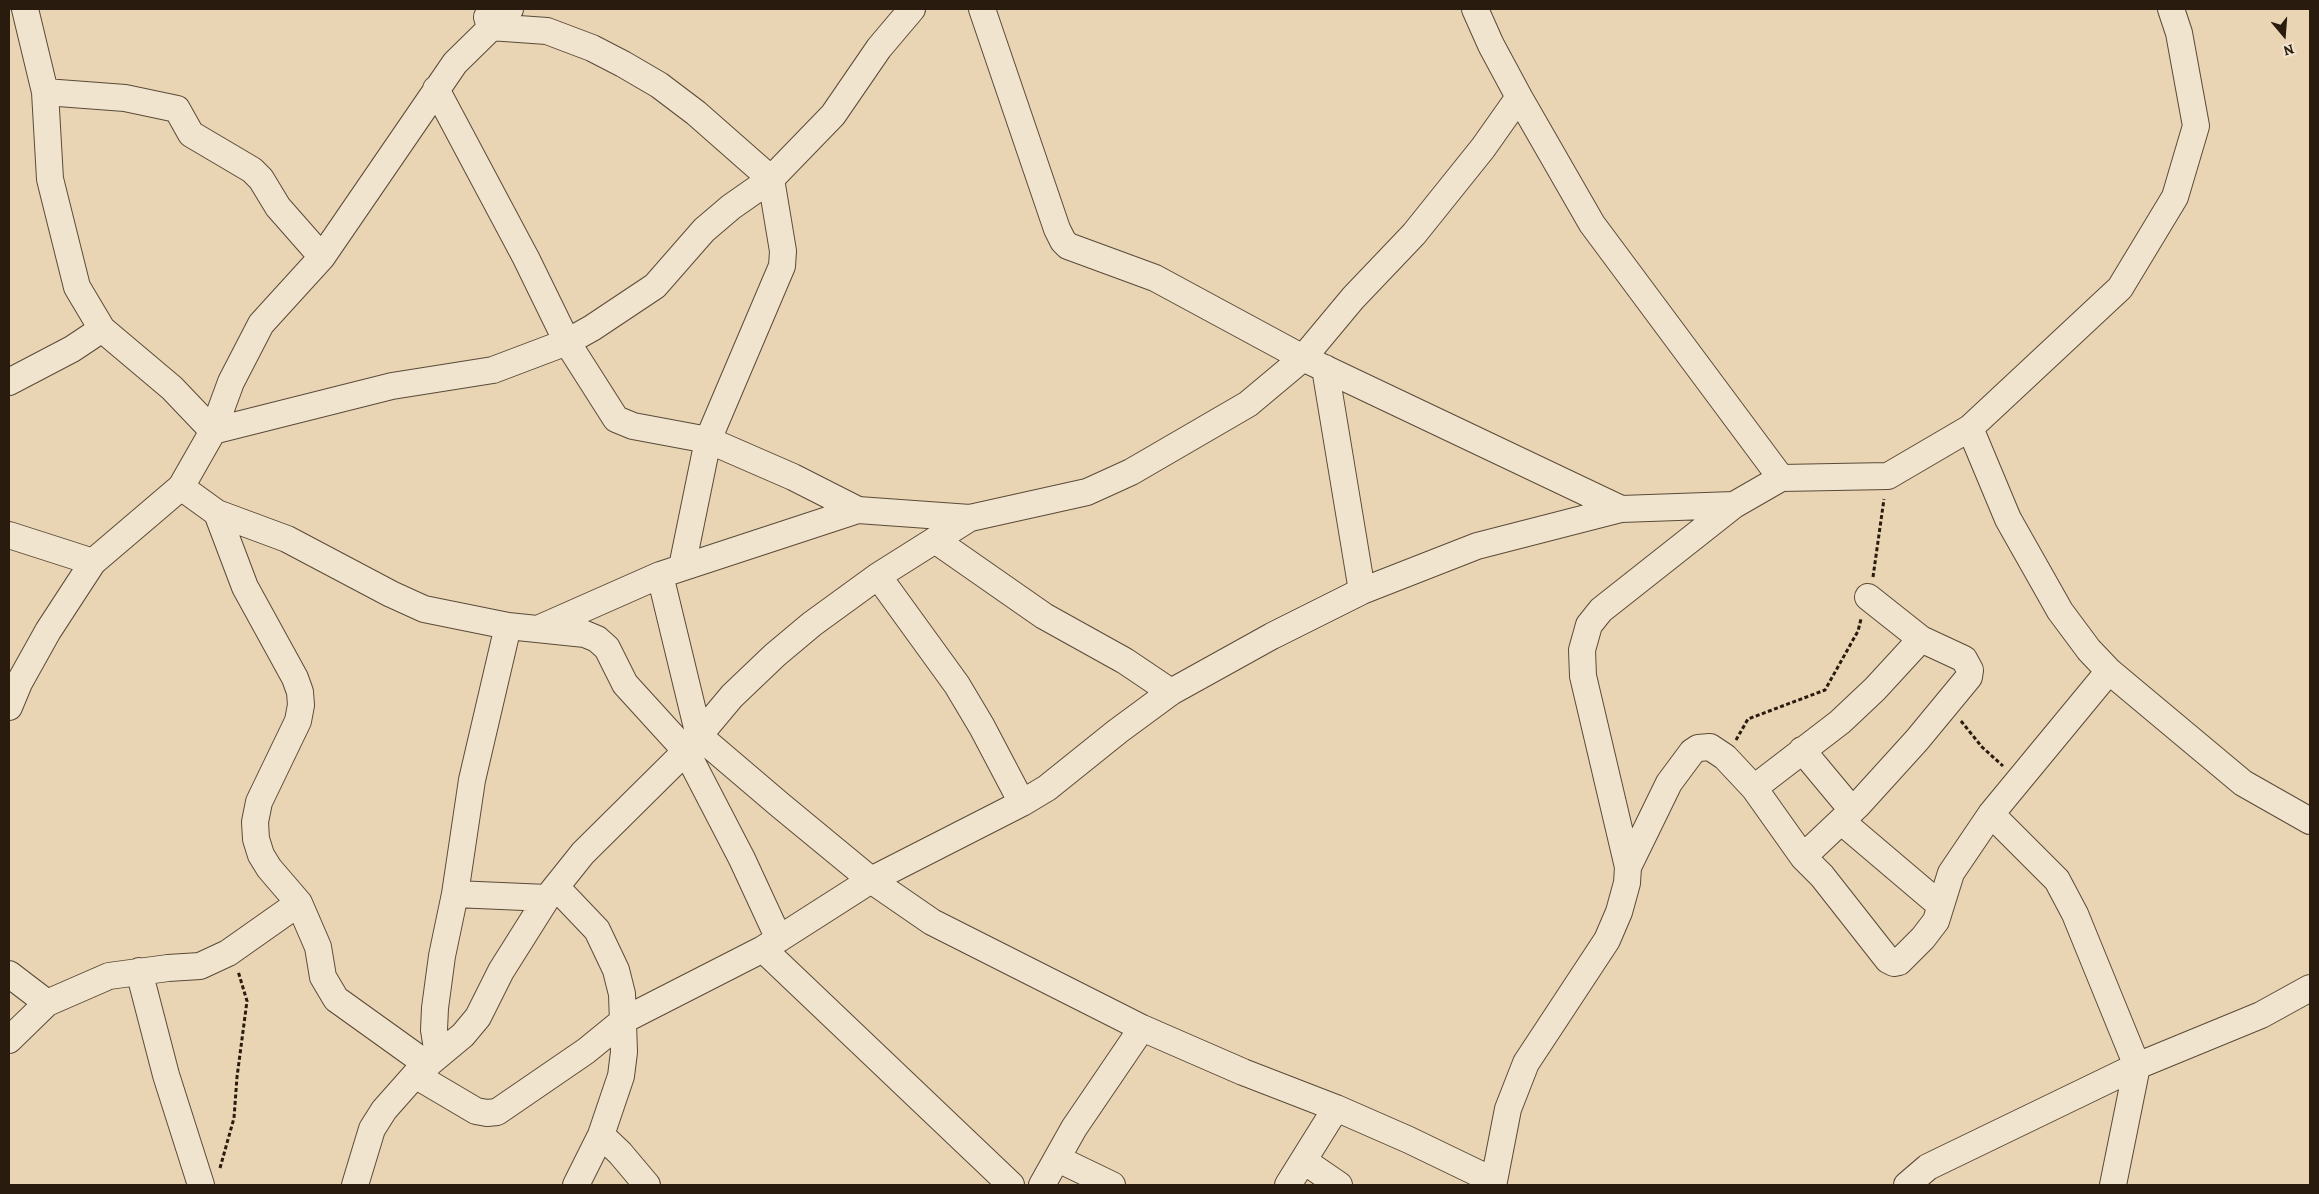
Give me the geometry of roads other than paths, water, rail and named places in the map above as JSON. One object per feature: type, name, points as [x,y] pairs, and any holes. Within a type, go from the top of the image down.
[{"type":"street","points":[[25,9],[45,92],[50,178],[77,287],[102,330],[172,388],[213,431]]},
{"type":"street","points":[[9,706],[19,683],[48,632],[93,562],[181,486],[213,431],[231,382],[261,324],[322,258],[436,88],[487,18],[510,9]]},
{"type":"street","points":[[213,431],[392,386],[493,370],[567,342],[655,286],[704,230],[731,207],[771,179],[833,115],[879,48],[912,9]]},
{"type":"street","points":[[982,9],[1057,229],[1062,241],[1068,246],[1155,278],[1314,363],[1621,509]]},
{"type":"street","points":[[1475,9],[1491,45],[1592,224],[1781,478]]},
{"type":"street","points":[[1628,867],[1583,676],[1582,650],[1589,626],[1601,610],[1734,505],[1781,478],[1888,476],[1970,428],[2120,288],[2175,197],[2196,126],[2179,33],[2171,9]]},
{"type":"street","points":[[487,18],[547,32],[592,48],[623,64],[659,85],[696,113],[771,179],[783,251],[782,266],[708,440],[671,571],[692,743],[742,859],[771,944],[1011,1185]]},
{"type":"street","points":[[436,88],[522,249],[567,342],[616,419],[633,426],[708,440],[793,478],[858,510],[970,518],[1087,492],[1131,472],[1314,363],[1353,298],[1414,234],[1483,148],[1519,96]]},
{"type":"street","points":[[45,92],[125,98],[177,109],[191,134],[252,170],[261,179],[278,207],[322,258]]},
{"type":"street","points":[[9,382],[72,349],[102,330]]},
{"type":"street","points":[[1314,363],[1362,591]]},
{"type":"street","points":[[1970,428],[2008,519],[2055,602],[2089,650],[2109,671],[2243,783],[2310,821]]},
{"type":"street","points":[[181,486],[217,513],[287,539],[391,594],[424,609],[451,616],[508,626],[585,634],[597,639],[607,648],[625,684],[692,743],[780,805],[872,880],[932,922],[1142,1028],[1243,1072],[1336,1108],[1409,1140],[1493,1183],[1508,1109],[1526,1063],[1607,940],[1624,897],[1628,867],[1670,783],[1692,752],[1698,748],[1710,747],[1725,757],[1754,788],[1803,857],[1822,876],[1888,960],[1894,963],[1905,958],[1936,921],[1951,873],[1991,814],[2109,671]]},
{"type":"street","points":[[217,513],[244,587],[295,678],[300,692],[301,705],[298,721],[259,802],[255,822],[256,839],[261,855],[269,868],[299,903],[318,947],[323,977],[336,999],[427,1065],[476,1111],[487,1114],[497,1112],[586,1051],[624,1020],[771,944],[872,880],[1022,803],[1047,788],[1118,731],[1171,692],[1272,636],[1362,591],[1477,546],[1621,509],[1734,505]]},
{"type":"street","points":[[538,629],[671,571],[858,510]]},
{"type":"street","points":[[355,1185],[372,1129],[384,1110],[427,1065],[463,1035],[478,1017],[501,971],[551,892],[583,853],[692,743],[732,696],[775,655],[812,624],[878,576],[970,518]]},
{"type":"street","points":[[9,536],[93,562]]},
{"type":"street","points":[[935,540],[1044,616],[1125,661],[1171,692]]},
{"type":"street","points":[[878,576],[957,685],[982,727],[1022,803]]},
{"type":"street","points":[[1803,857],[1847,816],[1969,677],[1970,670],[1964,659],[1920,639],[1868,597]]},
{"type":"street","points":[[427,1065],[434,1030],[442,956],[455,894],[472,780],[508,626]]},
{"type":"street","points":[[1754,788],[1840,722],[1876,689],[1920,639]]},
{"type":"street","points":[[1802,750],[1847,816],[1940,905]]},
{"type":"street","points":[[1991,814],[2057,880],[2075,914],[2137,1066],[2113,1185]]},
{"type":"street","points":[[455,894],[551,892],[587,917],[603,939],[616,970],[622,994],[624,1020],[622,1076],[601,1135],[576,1185]]},
{"type":"street","points":[[9,1040],[47,1004],[109,976],[168,968],[195,968],[228,953],[299,903]]},
{"type":"street","points":[[139,971],[166,1075],[209,1180]]},
{"type":"street","points":[[9,974],[47,1004]]},
{"type":"street","points":[[1908,1185],[1928,1167],[2137,1066],[2261,1015],[2310,988]]},
{"type":"street","points":[[1042,1185],[1074,1128],[1142,1028]]},
{"type":"street","points":[[1288,1185],[1336,1108]]},
{"type":"street","points":[[601,1135],[620,1153],[647,1185]]},
{"type":"street","points":[[1058,1159],[1112,1185]]},
{"type":"street","points":[[1304,1160],[1339,1185]]}]
